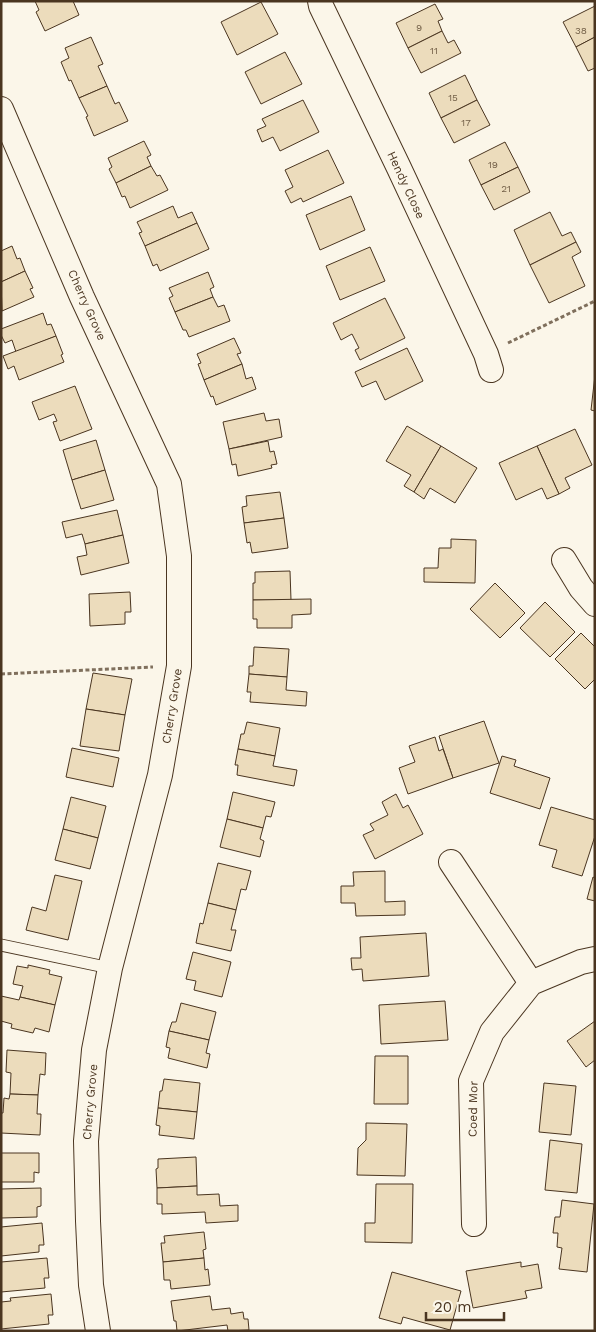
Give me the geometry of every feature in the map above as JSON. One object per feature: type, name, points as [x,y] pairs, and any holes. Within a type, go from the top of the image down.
[{"type":"street","name":"Hendy Close","points":[[320,1],[488,362]]},
{"type":"street","name":"Cherry Grove","points":[[1,109],[82,297],[169,484],[179,556],[179,666],[160,775],[110,968],[94,1050],[86,1141],[91,1285],[98,1331]]},
{"type":"street","points":[[564,560],[590,590]]},
{"type":"street","points":[[451,862],[531,983]]},
{"type":"street","name":"Coed Mor","points":[[474,1224],[471,1081],[492,1032],[531,983],[581,962],[595,959]]},
{"type":"lane","points":[[1,945],[110,968]]},
{"type":"path","points":[[488,362],[595,301]]},
{"type":"path","points":[[1,674],[179,666]]},
{"type":"building","points":[[35,1],[73,1],[79,15],[45,31],[36,12],[39,10]]},
{"type":"building","points":[[261,2],[278,34],[237,55],[221,22]]},
{"type":"building","points":[[435,4],[443,19],[438,21],[442,31],[408,48],[396,23]]},
{"type":"building","points":[[595,6],[595,37],[576,47],[563,22]]},
{"type":"building","points":[[442,31],[448,43],[454,40],[461,53],[421,73],[408,48]]},
{"type":"building","points":[[91,37],[103,64],[98,66],[107,86],[79,98],[61,62],[69,58],[65,48]]},
{"type":"building","points":[[595,37],[595,68],[588,71],[576,47]]},
{"type":"building","points":[[285,52],[302,84],[261,104],[245,72]]},
{"type":"building","points":[[465,75],[477,100],[441,118],[429,93]]},
{"type":"building","points":[[107,86],[115,104],[119,102],[128,121],[94,136],[86,117],[88,116],[79,98]]},
{"type":"building","points":[[303,100],[319,132],[280,151],[273,137],[262,142],[257,130],[266,126],[262,119]]},
{"type":"building","points":[[477,100],[490,125],[454,143],[441,118]]},
{"type":"building","points":[[144,141],[151,155],[147,157],[151,166],[116,183],[109,169],[112,167],[108,158]]},
{"type":"building","points":[[505,142],[518,167],[481,185],[469,160]]},
{"type":"building","points":[[328,150],[344,183],[303,202],[301,198],[291,203],[285,191],[293,187],[285,170]]},
{"type":"building","points":[[151,166],[157,176],[160,175],[168,190],[130,208],[125,196],[122,197],[116,183]]},
{"type":"building","points":[[518,167],[530,192],[494,210],[481,185]]},
{"type":"building","points":[[351,196],[365,230],[320,250],[306,215]]},
{"type":"building","points":[[173,206],[178,218],[192,212],[197,223],[145,246],[139,233],[142,232],[137,222]]},
{"type":"building","points":[[550,212],[562,236],[571,232],[576,242],[530,265],[514,230]]},
{"type":"building","points":[[197,223],[209,249],[160,271],[157,264],[153,266],[145,246]]},
{"type":"building","points":[[576,242],[581,252],[572,257],[585,286],[549,303],[530,265]]},
{"type":"building","points":[[12,246],[17,259],[20,258],[25,271],[1,282],[1,251]]},
{"type":"building","points":[[370,247],[385,281],[340,300],[326,266]]},
{"type":"building","points":[[25,271],[33,288],[30,289],[34,297],[2,311],[1,282]]},
{"type":"building","points":[[208,272],[214,287],[210,289],[213,297],[175,312],[169,298],[173,296],[169,288]]},
{"type":"building","points":[[213,297],[218,307],[224,305],[230,321],[189,337],[186,330],[183,330],[175,312]]},
{"type":"building","points":[[385,298],[405,338],[360,360],[355,350],[359,348],[352,334],[341,340],[333,323]]},
{"type":"building","points":[[43,313],[47,325],[51,324],[56,336],[16,352],[12,340],[5,343],[1,335],[1,329]]},
{"type":"building","points":[[56,336],[64,362],[19,380],[14,366],[8,369],[3,356]]},
{"type":"building","points":[[234,338],[241,353],[237,354],[242,364],[204,380],[198,364],[201,363],[197,354]]},
{"type":"building","points":[[407,348],[423,381],[385,400],[376,381],[362,387],[355,372]]},
{"type":"building","points":[[242,364],[246,379],[252,377],[256,389],[216,405],[204,380]]},
{"type":"building","points":[[595,375],[595,411],[591,410]]},
{"type":"building","points":[[75,386],[92,429],[60,441],[53,422],[57,421],[54,414],[39,420],[32,402]]},
{"type":"building","points":[[264,413],[266,421],[279,419],[282,437],[229,449],[223,422]]},
{"type":"building","points":[[407,426],[441,446],[414,492],[404,486],[411,475],[386,461]]},
{"type":"building","points":[[575,429],[592,465],[565,478],[570,488],[559,494],[537,446]]},
{"type":"building","points":[[96,440],[105,470],[72,480],[63,450]]},
{"type":"building","points":[[268,441],[270,452],[274,451],[277,464],[271,465],[272,468],[238,476],[236,464],[232,465],[229,449]]},
{"type":"building","points":[[441,446],[477,468],[455,503],[430,488],[424,499],[414,492]]},
{"type":"building","points":[[537,446],[559,494],[547,499],[542,488],[516,500],[499,463]]},
{"type":"building","points":[[105,470],[114,500],[81,509],[72,480]]},
{"type":"building","points":[[280,492],[284,518],[244,523],[242,507],[247,506],[246,496]]},
{"type":"building","points":[[117,510],[123,535],[85,544],[82,534],[66,538],[62,522]]},
{"type":"building","points":[[284,518],[288,548],[252,553],[250,542],[247,543],[244,523]]},
{"type":"building","points":[[123,535],[129,563],[81,575],[77,557],[87,555],[85,544]]},
{"type":"building","points":[[451,539],[476,540],[475,583],[424,582],[424,568],[438,568],[439,548],[451,548]]},
{"type":"building","points":[[290,571],[291,600],[253,600],[255,572]]},
{"type":"building","points":[[495,583],[525,613],[500,638],[470,609]]},
{"type":"building","points":[[130,592],[131,612],[125,612],[125,624],[90,626],[89,594]]},
{"type":"building","points":[[311,599],[311,614],[292,615],[292,628],[257,628],[257,619],[253,619],[253,600]]},
{"type":"building","points":[[545,602],[575,632],[550,657],[520,628]]},
{"type":"building","points":[[581,633],[595,647],[595,679],[585,689],[555,659]]},
{"type":"building","points":[[254,647],[289,649],[287,677],[249,674],[249,666],[253,666]]},
{"type":"building","points":[[93,673],[132,679],[125,715],[86,709]]},
{"type":"building","points":[[249,674],[287,677],[286,690],[307,692],[306,706],[250,702],[251,692],[247,692]]},
{"type":"building","points":[[86,709],[125,715],[119,751],[80,746]]},
{"type":"building","points":[[484,721],[499,763],[453,778],[439,736]]},
{"type":"building","points":[[247,722],[280,728],[275,756],[238,749],[241,734],[244,734]]},
{"type":"building","points":[[435,737],[439,751],[443,749],[453,778],[408,794],[399,768],[415,762],[409,746]]},
{"type":"building","points":[[72,748],[119,758],[113,787],[66,777]]},
{"type":"building","points":[[238,749],[275,756],[273,766],[297,770],[294,786],[237,775],[238,765],[235,765]]},
{"type":"building","points":[[502,756],[516,760],[514,766],[550,778],[540,809],[490,793]]},
{"type":"building","points":[[233,792],[275,802],[271,817],[266,816],[263,828],[227,819]]},
{"type":"building","points":[[396,794],[403,808],[408,805],[423,834],[375,859],[363,835],[374,830],[370,824],[388,815],[382,802]]},
{"type":"building","points":[[71,797],[106,806],[98,838],[63,829]]},
{"type":"building","points":[[551,807],[595,820],[595,836],[582,876],[552,867],[557,850],[539,845]]},
{"type":"building","points":[[227,819],[263,828],[260,839],[264,841],[260,857],[220,847]]},
{"type":"building","points":[[63,829],[98,838],[90,869],[55,860]]},
{"type":"building","points":[[218,863],[251,871],[246,890],[241,889],[236,910],[208,903]]},
{"type":"building","points":[[385,871],[385,902],[405,901],[405,915],[356,916],[355,903],[341,903],[341,886],[354,886],[353,872]]},
{"type":"building","points":[[55,875],[82,881],[68,940],[26,930],[32,907],[46,911]]},
{"type":"building","points":[[593,877],[595,878],[595,901],[587,899]]},
{"type":"building","points":[[208,903],[236,910],[231,930],[236,930],[231,951],[196,943],[200,923],[203,924]]},
{"type":"building","points":[[426,933],[429,976],[363,981],[362,969],[352,970],[351,958],[361,958],[360,937]]},
{"type":"building","points":[[193,952],[231,962],[222,997],[194,990],[196,981],[186,979]]},
{"type":"building","points":[[28,965],[50,970],[49,974],[62,977],[55,1005],[20,997],[23,986],[13,984],[17,966],[28,968]]},
{"type":"building","points":[[1,996],[19,1000],[20,997],[55,1005],[49,1032],[35,1028],[33,1033],[11,1028],[12,1024],[1,1021]]},
{"type":"building","points":[[445,1001],[448,1040],[381,1044],[379,1005]]},
{"type":"building","points":[[181,1003],[216,1012],[209,1040],[169,1031],[172,1022],[176,1022]]},
{"type":"building","points":[[595,1021],[595,1060],[586,1067],[567,1041]]},
{"type":"building","points":[[169,1031],[209,1040],[206,1053],[210,1054],[207,1068],[168,1058],[170,1048],[166,1047]]},
{"type":"building","points":[[7,1050],[46,1053],[45,1075],[40,1074],[38,1095],[10,1094],[11,1073],[6,1072]]},
{"type":"building","points":[[375,1056],[408,1056],[408,1104],[374,1104]]},
{"type":"building","points":[[164,1079],[200,1083],[197,1112],[158,1108]]},
{"type":"building","points":[[544,1083],[576,1086],[571,1135],[539,1132]]},
{"type":"building","points":[[10,1094],[38,1095],[37,1114],[41,1114],[40,1135],[1,1133],[1,1113],[3,1113],[4,1098],[9,1099]]},
{"type":"building","points":[[158,1108],[197,1112],[194,1139],[159,1135],[160,1126],[156,1125]]},
{"type":"building","points":[[366,1123],[407,1124],[405,1176],[357,1175],[358,1148],[366,1140]]},
{"type":"building","points":[[550,1140],[582,1144],[577,1193],[545,1190]]},
{"type":"building","points":[[1,1153],[39,1153],[39,1173],[34,1172],[34,1182],[1,1182]]},
{"type":"building","points":[[196,1157],[197,1186],[157,1188],[156,1169],[158,1168],[158,1159]]},
{"type":"building","points":[[376,1184],[413,1184],[412,1243],[365,1242],[365,1223],[375,1223]]},
{"type":"building","points":[[197,1186],[197,1195],[219,1194],[220,1206],[238,1205],[238,1221],[206,1223],[205,1212],[162,1214],[162,1204],[157,1204],[157,1188]]},
{"type":"building","points":[[41,1188],[41,1206],[37,1207],[37,1217],[1,1218],[1,1189]]},
{"type":"building","points":[[562,1200],[594,1204],[587,1272],[559,1269],[562,1248],[557,1247],[558,1233],[553,1233],[555,1217],[560,1217]]},
{"type":"building","points":[[42,1223],[44,1245],[39,1245],[39,1252],[1,1256],[1,1227]]},
{"type":"building","points":[[204,1232],[206,1249],[203,1250],[204,1258],[163,1262],[161,1243],[165,1243],[164,1236]]},
{"type":"building","points":[[47,1258],[49,1278],[44,1278],[45,1288],[1,1292],[1,1262]]},
{"type":"building","points":[[204,1258],[205,1270],[208,1269],[210,1285],[171,1289],[170,1280],[164,1280],[163,1262]]},
{"type":"building","points":[[521,1262],[521,1267],[538,1264],[542,1288],[525,1291],[527,1298],[473,1308],[466,1271]]},
{"type":"building","points":[[392,1272],[461,1291],[450,1330],[403,1317],[401,1324],[379,1318]]},
{"type":"building","points":[[51,1294],[53,1315],[48,1315],[49,1324],[1,1329],[1,1302],[11,1301],[10,1298]]},
{"type":"building","points":[[210,1296],[212,1310],[230,1308],[231,1314],[243,1312],[244,1319],[248,1319],[249,1330],[228,1331],[227,1325],[177,1331],[171,1301]]}]
